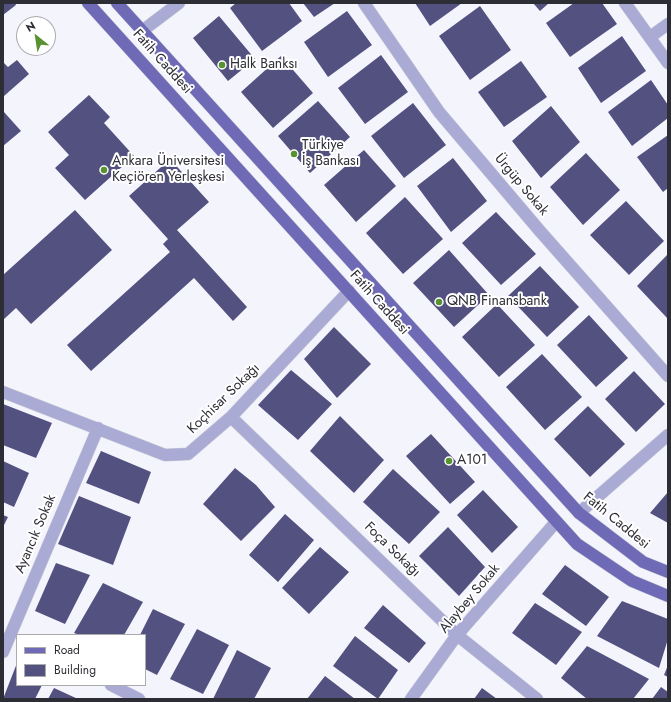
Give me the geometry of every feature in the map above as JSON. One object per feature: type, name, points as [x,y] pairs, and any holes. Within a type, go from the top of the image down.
[{"type":"main road","name":"Fatih Caddesi","points":[[88,3],[577,544],[632,581],[668,596]]},
{"type":"main road","name":"Fatih Caddesi","points":[[117,3],[579,513],[643,562],[668,572]]},
{"type":"street","points":[[142,31],[180,3]]},
{"type":"street","name":"Ürgüp Sokak","points":[[364,3],[439,112],[538,230],[668,376]]},
{"type":"street","points":[[625,3],[668,63]]},
{"type":"street","points":[[650,37],[668,24]]},
{"type":"street","name":"Koçhisar Sokağı","points":[[3,392],[165,455],[188,454],[231,417],[349,291]]},
{"type":"street","name":"Foça Sokağı","points":[[231,417],[457,635],[537,699]]},
{"type":"street","name":"Ayancık Sokak","points":[[3,652],[13,637],[98,428]]},
{"type":"street","points":[[579,513],[668,435]]},
{"type":"street","name":"Alaybey Sokak","points":[[412,699],[457,635],[556,522]]},
{"type":"street","points":[[113,686],[139,699]]},
{"type":"building","points":[[3,3],[15,3],[16,5],[3,15]]},
{"type":"building","points":[[236,3],[289,3],[302,21],[262,51],[230,8]]},
{"type":"building","points":[[303,3],[335,3],[314,17]]},
{"type":"building","points":[[415,3],[462,3],[430,26]]},
{"type":"building","points":[[533,3],[549,3],[540,11]]},
{"type":"building","points":[[574,3],[602,3],[617,24],[570,57],[546,23]]},
{"type":"building","points":[[480,6],[511,50],[470,80],[439,36]]},
{"type":"building","points":[[347,11],[372,45],[328,77],[304,42]]},
{"type":"building","points":[[219,16],[255,59],[228,81],[193,38]]},
{"type":"building","points":[[622,36],[646,71],[601,103],[578,68]]},
{"type":"building","points":[[381,55],[408,92],[365,124],[338,88]]},
{"type":"building","points":[[281,56],[313,93],[273,128],[241,92]]},
{"type":"building","points":[[17,60],[29,74],[4,96],[3,62],[8,67]]},
{"type":"building","points":[[521,61],[547,97],[504,127],[478,92]]},
{"type":"building","points":[[651,80],[668,105],[668,118],[632,146],[608,112]]},
{"type":"building","points":[[89,95],[110,117],[104,123],[134,156],[85,200],[55,168],[69,155],[48,132]]},
{"type":"building","points":[[318,101],[350,137],[310,173],[278,136]]},
{"type":"building","points":[[413,103],[446,145],[404,178],[371,136]]},
{"type":"building","points":[[551,106],[580,142],[541,178],[512,141]]},
{"type":"building","points":[[4,112],[21,131],[3,146],[3,113]]},
{"type":"building","points":[[668,135],[668,188],[663,192],[637,157]]},
{"type":"building","points":[[364,150],[396,186],[356,222],[324,185]]},
{"type":"building","points":[[586,153],[620,190],[583,225],[550,187]]},
{"type":"building","points":[[453,158],[487,201],[451,232],[417,186]]},
{"type":"building","points":[[170,159],[209,202],[177,230],[247,307],[233,321],[194,278],[91,371],[67,345],[170,252],[163,244],[168,239],[129,196]]},
{"type":"building","points":[[405,197],[443,239],[403,274],[366,233]]},
{"type":"building","points":[[626,201],[664,241],[629,275],[590,235]]},
{"type":"building","points":[[75,210],[112,250],[31,324],[16,308],[3,320],[3,275]]},
{"type":"building","points":[[496,212],[536,254],[501,285],[462,243]]},
{"type":"building","points":[[449,250],[489,295],[454,327],[413,283]]},
{"type":"building","points":[[668,254],[668,319],[637,286]]},
{"type":"building","points":[[540,266],[579,307],[547,337],[508,296]]},
{"type":"building","points":[[497,304],[535,345],[499,377],[462,337]]},
{"type":"building","points":[[589,315],[628,358],[596,387],[557,345]]},
{"type":"building","points":[[334,327],[371,364],[337,398],[304,359]]},
{"type":"building","points":[[542,354],[582,397],[545,430],[506,387]]},
{"type":"building","points":[[291,370],[332,404],[298,440],[258,405]]},
{"type":"building","points":[[634,371],[665,404],[636,432],[605,399]]},
{"type":"building","points":[[3,404],[52,423],[36,458],[3,445]]},
{"type":"building","points":[[588,406],[625,444],[590,477],[554,439]]},
{"type":"building","points":[[340,416],[384,460],[354,493],[310,451]]},
{"type":"building","points":[[431,434],[475,482],[450,504],[406,456]]},
{"type":"building","points":[[101,451],[151,472],[139,504],[86,483]]},
{"type":"building","points":[[3,461],[29,473],[14,507],[3,502]]},
{"type":"building","points":[[235,468],[256,485],[275,507],[241,541],[203,504]]},
{"type":"building","points":[[393,469],[440,512],[409,544],[363,502]]},
{"type":"building","points":[[483,490],[518,527],[492,553],[457,515]]},
{"type":"building","points":[[668,492],[668,523],[650,513]]},
{"type":"building","points":[[79,496],[131,517],[113,565],[58,544]]},
{"type":"building","points":[[285,514],[314,540],[278,582],[249,555]]},
{"type":"building","points":[[3,515],[8,517],[3,527]]},
{"type":"building","points":[[448,527],[485,567],[459,596],[419,556]]},
{"type":"building","points":[[320,547],[349,572],[309,614],[282,588]]},
{"type":"building","points":[[56,563],[90,575],[65,624],[35,611]]},
{"type":"building","points":[[565,565],[609,597],[586,626],[542,594]]},
{"type":"building","points":[[103,583],[143,602],[125,634],[74,633]]},
{"type":"building","points":[[622,601],[668,619],[668,639],[659,668],[597,636]]},
{"type":"building","points":[[535,603],[582,632],[556,665],[512,633]]},
{"type":"building","points":[[383,605],[426,643],[409,663],[364,628]]},
{"type":"building","points":[[153,609],[185,624],[157,675],[146,670],[146,634],[140,634]]},
{"type":"building","points":[[197,629],[229,645],[203,694],[170,679]]},
{"type":"building","points":[[355,636],[398,670],[378,699],[333,666]]},
{"type":"building","points":[[587,646],[649,679],[633,699],[587,699],[561,678]]},
{"type":"building","points":[[237,650],[271,668],[254,699],[213,699]]},
{"type":"building","points":[[668,665],[668,677],[664,675]]},
{"type":"building","points":[[16,666],[16,686],[42,686],[35,699],[3,699]]},
{"type":"building","points":[[325,676],[355,699],[307,699]]},
{"type":"building","points":[[661,687],[668,692],[668,699],[652,699]]},
{"type":"building","points":[[54,688],[78,699],[48,699]]},
{"type":"building","points":[[482,688],[497,699],[474,699]]},
{"type":"place","name":"Halk Banksı","points":[[222,65]]},
{"type":"place","name":"Türkiye İş Bankası","points":[[294,154]]},
{"type":"place","name":"Ankara Üniversitesi Keçiören Yerleşkesi","points":[[104,170]]},
{"type":"place","name":"QNB Finansbank","points":[[439,302]]},
{"type":"place","name":"A101","points":[[449,461]]}]
